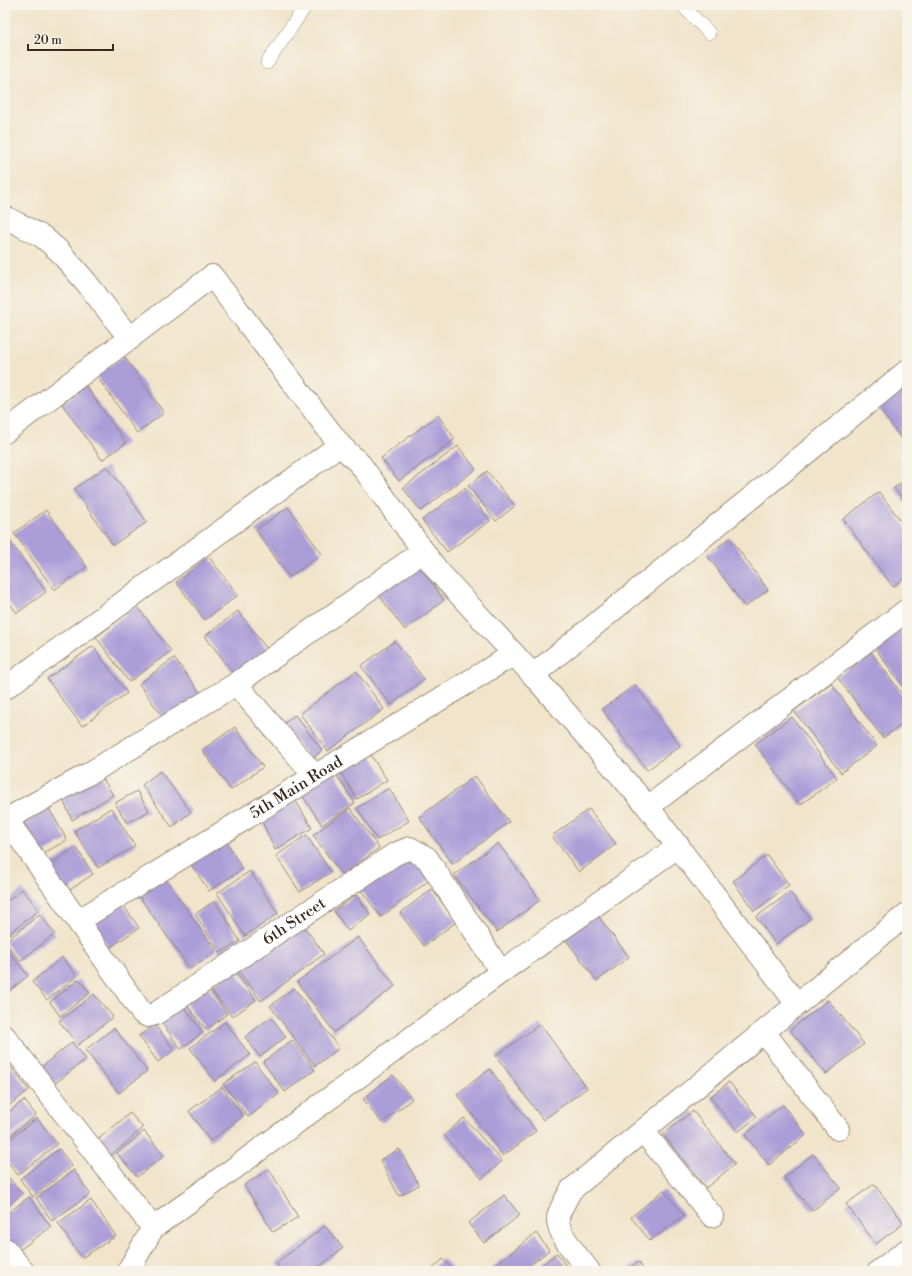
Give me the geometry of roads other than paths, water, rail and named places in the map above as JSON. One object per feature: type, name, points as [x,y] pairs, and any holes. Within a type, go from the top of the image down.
[{"type":"street","points":[[5,217],[43,237],[59,251],[86,282],[130,339]]},
{"type":"street","points":[[5,432],[212,276],[340,445],[360,464],[437,570],[533,675],[648,807],[797,1004]]},
{"type":"street","points":[[533,675],[907,371]]},
{"type":"street","points":[[5,688],[340,445]]},
{"type":"street","points":[[78,921],[12,827],[11,820],[16,814],[90,773],[236,684],[423,551]]},
{"type":"street","points":[[648,807],[907,610]]},
{"type":"street","name":"5th Main Road","points":[[78,921],[514,654]]},
{"type":"street","points":[[236,684],[315,776]]},
{"type":"street","points":[[128,1271],[153,1228],[501,972],[679,846]]},
{"type":"street","name":"6th Street","points":[[78,921],[142,1013],[148,1016],[155,1014],[395,854],[410,848],[427,858],[501,972]]},
{"type":"street","points":[[589,1271],[570,1246],[560,1227],[558,1219],[571,1190],[797,1004],[905,918]]},
{"type":"street","points":[[764,1032],[838,1129]]},
{"type":"street","points":[[5,1037],[153,1228]]},
{"type":"street","points":[[643,1131],[712,1216]]},
{"type":"street","points":[[5,1249],[23,1271]]},
{"type":"street","points":[[879,1271],[907,1250]]},
{"type":"lane","points":[[267,62],[306,5]]},
{"type":"lane","points":[[682,5],[709,33]]}]
